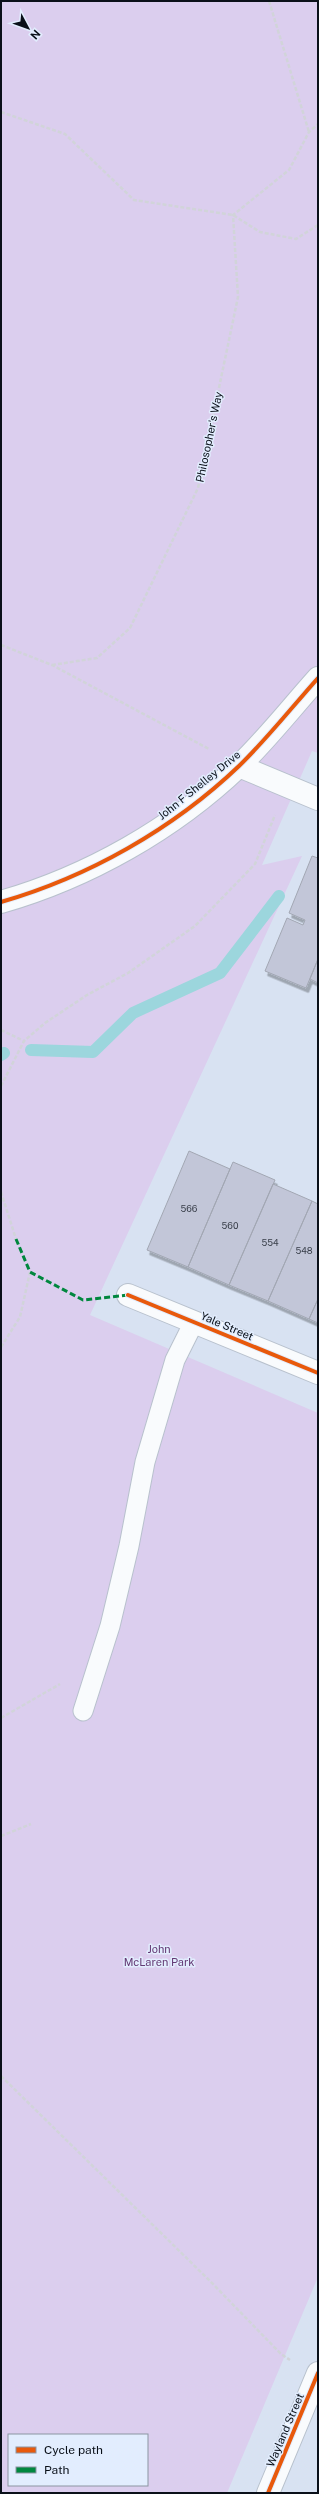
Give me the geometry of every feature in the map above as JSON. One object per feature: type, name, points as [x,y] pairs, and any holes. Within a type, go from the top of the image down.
[{"type":"street","name":"John F Shelley Drive","points":[[1,902],[39,891],[106,860],[171,821],[239,766],[318,678]]},
{"type":"street","points":[[239,766],[318,799]]},
{"type":"street","name":"Yale Street","points":[[128,1295],[318,1374]]},
{"type":"street","name":"Wayland Street","points":[[268,2493],[317,2375]]},
{"type":"lane","points":[[83,1711],[110,1626],[130,1546],[145,1462],[175,1360],[194,1322]]},
{"type":"path","points":[[269,1],[309,132]]},
{"type":"path","points":[[1,112],[65,134],[134,200],[233,215],[260,232],[296,239],[318,225]]},
{"type":"path","points":[[233,215],[289,170],[309,132],[318,124]]},
{"type":"path","points":[[1,645],[52,665],[239,766]]},
{"type":"path","points":[[1,1086],[24,1041],[57,1015],[87,995],[128,973],[195,926],[255,864],[287,787]]},
{"type":"path","points":[[1,1030],[24,1041]]},
{"type":"path","points":[[1,1192],[16,1239]]},
{"type":"path","points":[[1,1347],[20,1317],[30,1272]]},
{"type":"path","points":[[1,1718],[44,1691],[98,1665]]},
{"type":"path","points":[[1,1836],[30,1824]]},
{"type":"path","points":[[1,2076],[206,2276],[281,2354],[317,2375]]},
{"type":"green space","name":"John McLaren Park","points":[[1,1],[318,1],[318,753],[312,751],[262,865],[302,856],[90,1315],[318,1413],[318,2277],[227,2493],[1,2493]]},
{"type":"building","points":[[312,856],[318,858],[318,959],[306,988],[265,971],[287,918],[303,925],[305,920],[289,913]]},
{"type":"building","points":[[318,959],[318,983],[310,979]]},
{"type":"building","points":[[189,1151],[230,1169],[188,1267],[147,1250]]},
{"type":"building","points":[[233,1162],[275,1180],[229,1285],[188,1267]]},
{"type":"building","points":[[273,1184],[312,1201],[268,1301],[229,1285]]},
{"type":"building","points":[[312,1201],[318,1204],[318,1299],[309,1319],[268,1301]]},
{"type":"building","points":[[318,1299],[318,1323],[309,1319]]},
{"type":"waterway","points":[[31,1050],[93,1052],[133,1013],[220,973],[279,896]]},
{"type":"marked path","points":[[16,1239],[30,1272],[83,1300],[128,1295]]},
{"type":"cycle path","points":[[1,902],[33,892],[97,865],[158,830],[213,789],[239,766],[318,678]]},
{"type":"cycle path","points":[[128,1295],[318,1373]]},
{"type":"cycle path","points":[[268,2493],[318,2373]]}]
